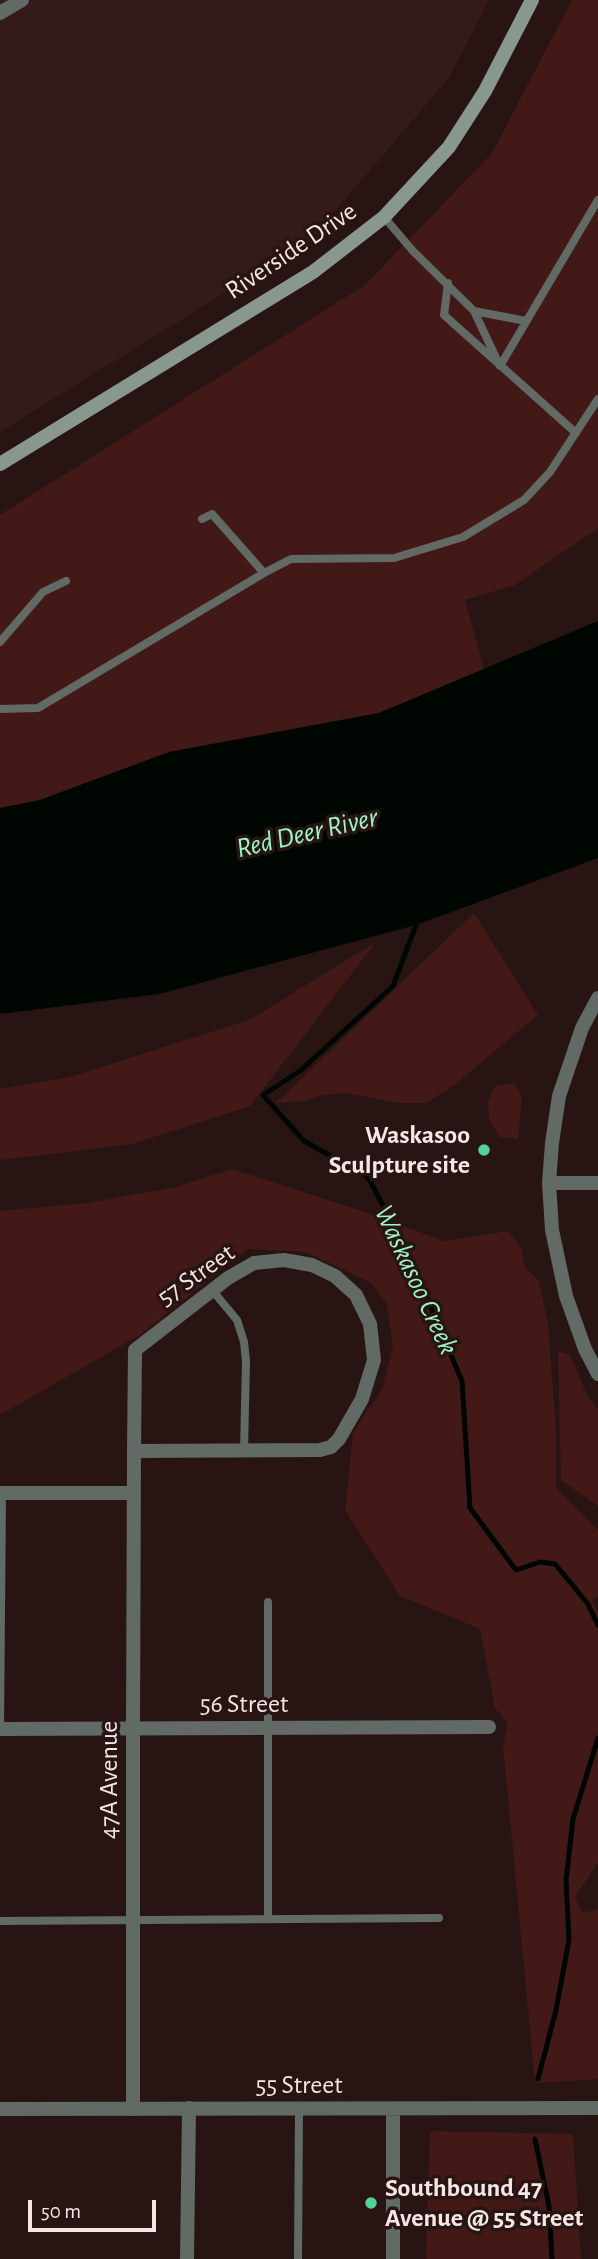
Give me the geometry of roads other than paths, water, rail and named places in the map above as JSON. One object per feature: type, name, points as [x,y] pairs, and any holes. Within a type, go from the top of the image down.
[{"type":"main road","name":"Riverside Drive","points":[[0,464],[313,272],[341,253],[384,217],[449,147],[485,91],[532,0]]},
{"type":"street","points":[[0,13],[22,0]]},
{"type":"street","points":[[598,998],[582,1028],[559,1096],[552,1143],[550,1183],[552,1230],[566,1296],[585,1349],[598,1374]]},
{"type":"street","points":[[550,1183],[598,1183]]},
{"type":"street","name":"57 Street","points":[[284,1260],[312,1265],[335,1276],[356,1295],[366,1314],[372,1335],[373,1360],[368,1387],[335,1444],[320,1450],[244,1451],[134,1451],[135,1350],[241,1268],[254,1263],[284,1260]]},
{"type":"street","name":"47A Avenue","points":[[132,2109],[134,1451]]},
{"type":"street","points":[[1,1493],[134,1493]]},
{"type":"street","name":"56 Street","points":[[0,1729],[489,1727]]},
{"type":"street","points":[[187,2259],[189,2108]]},
{"type":"street","name":"55 Street","points":[[0,2109],[598,2108]]},
{"type":"street","points":[[393,2109],[393,2259]]},
{"type":"lane","points":[[500,366],[598,200]]},
{"type":"lane","points":[[384,217],[413,251],[474,311],[500,366]]},
{"type":"lane","points":[[448,283],[444,314],[576,433]]},
{"type":"lane","points":[[474,311],[526,321]]},
{"type":"lane","points":[[0,709],[37,708],[291,559],[394,558],[463,537],[524,500],[550,472],[598,399]]},
{"type":"lane","points":[[202,519],[212,514],[264,573]]},
{"type":"lane","points":[[0,642],[43,592],[66,581]]},
{"type":"lane","points":[[212,1290],[237,1320],[244,1342],[244,1451]]},
{"type":"lane","points":[[0,1729],[1,1493]]},
{"type":"lane","points":[[268,1602],[268,1918]]},
{"type":"lane","points":[[0,1921],[439,1918]]},
{"type":"lane","points":[[298,2259],[299,2110]]},
{"type":"water","name":"Red Deer River","points":[[598,621],[598,858],[416,925],[159,994],[0,1014],[0,808],[40,800],[169,752],[379,713]]},
{"type":"waterway","name":"Waskasoo Creek","points":[[416,920],[393,986],[300,1071],[263,1095],[304,1141],[368,1177],[409,1255],[462,1381],[470,1508],[516,1570],[540,1562],[555,1564],[588,1604],[598,1625]]},
{"type":"waterway","name":"Waskasoo Creek","points":[[538,2079],[556,2010],[569,1940],[566,1880],[573,1819],[598,1738]]},
{"type":"waterway","name":"Waskasoo Creek","points":[[535,2139],[549,2206],[552,2259]]},
{"type":"place","name":"Waskasoo Sculpture site","points":[[484,1150]]},
{"type":"place","name":"Southbound 47 Avenue @ 55 Street","points":[[371,2203]]}]
